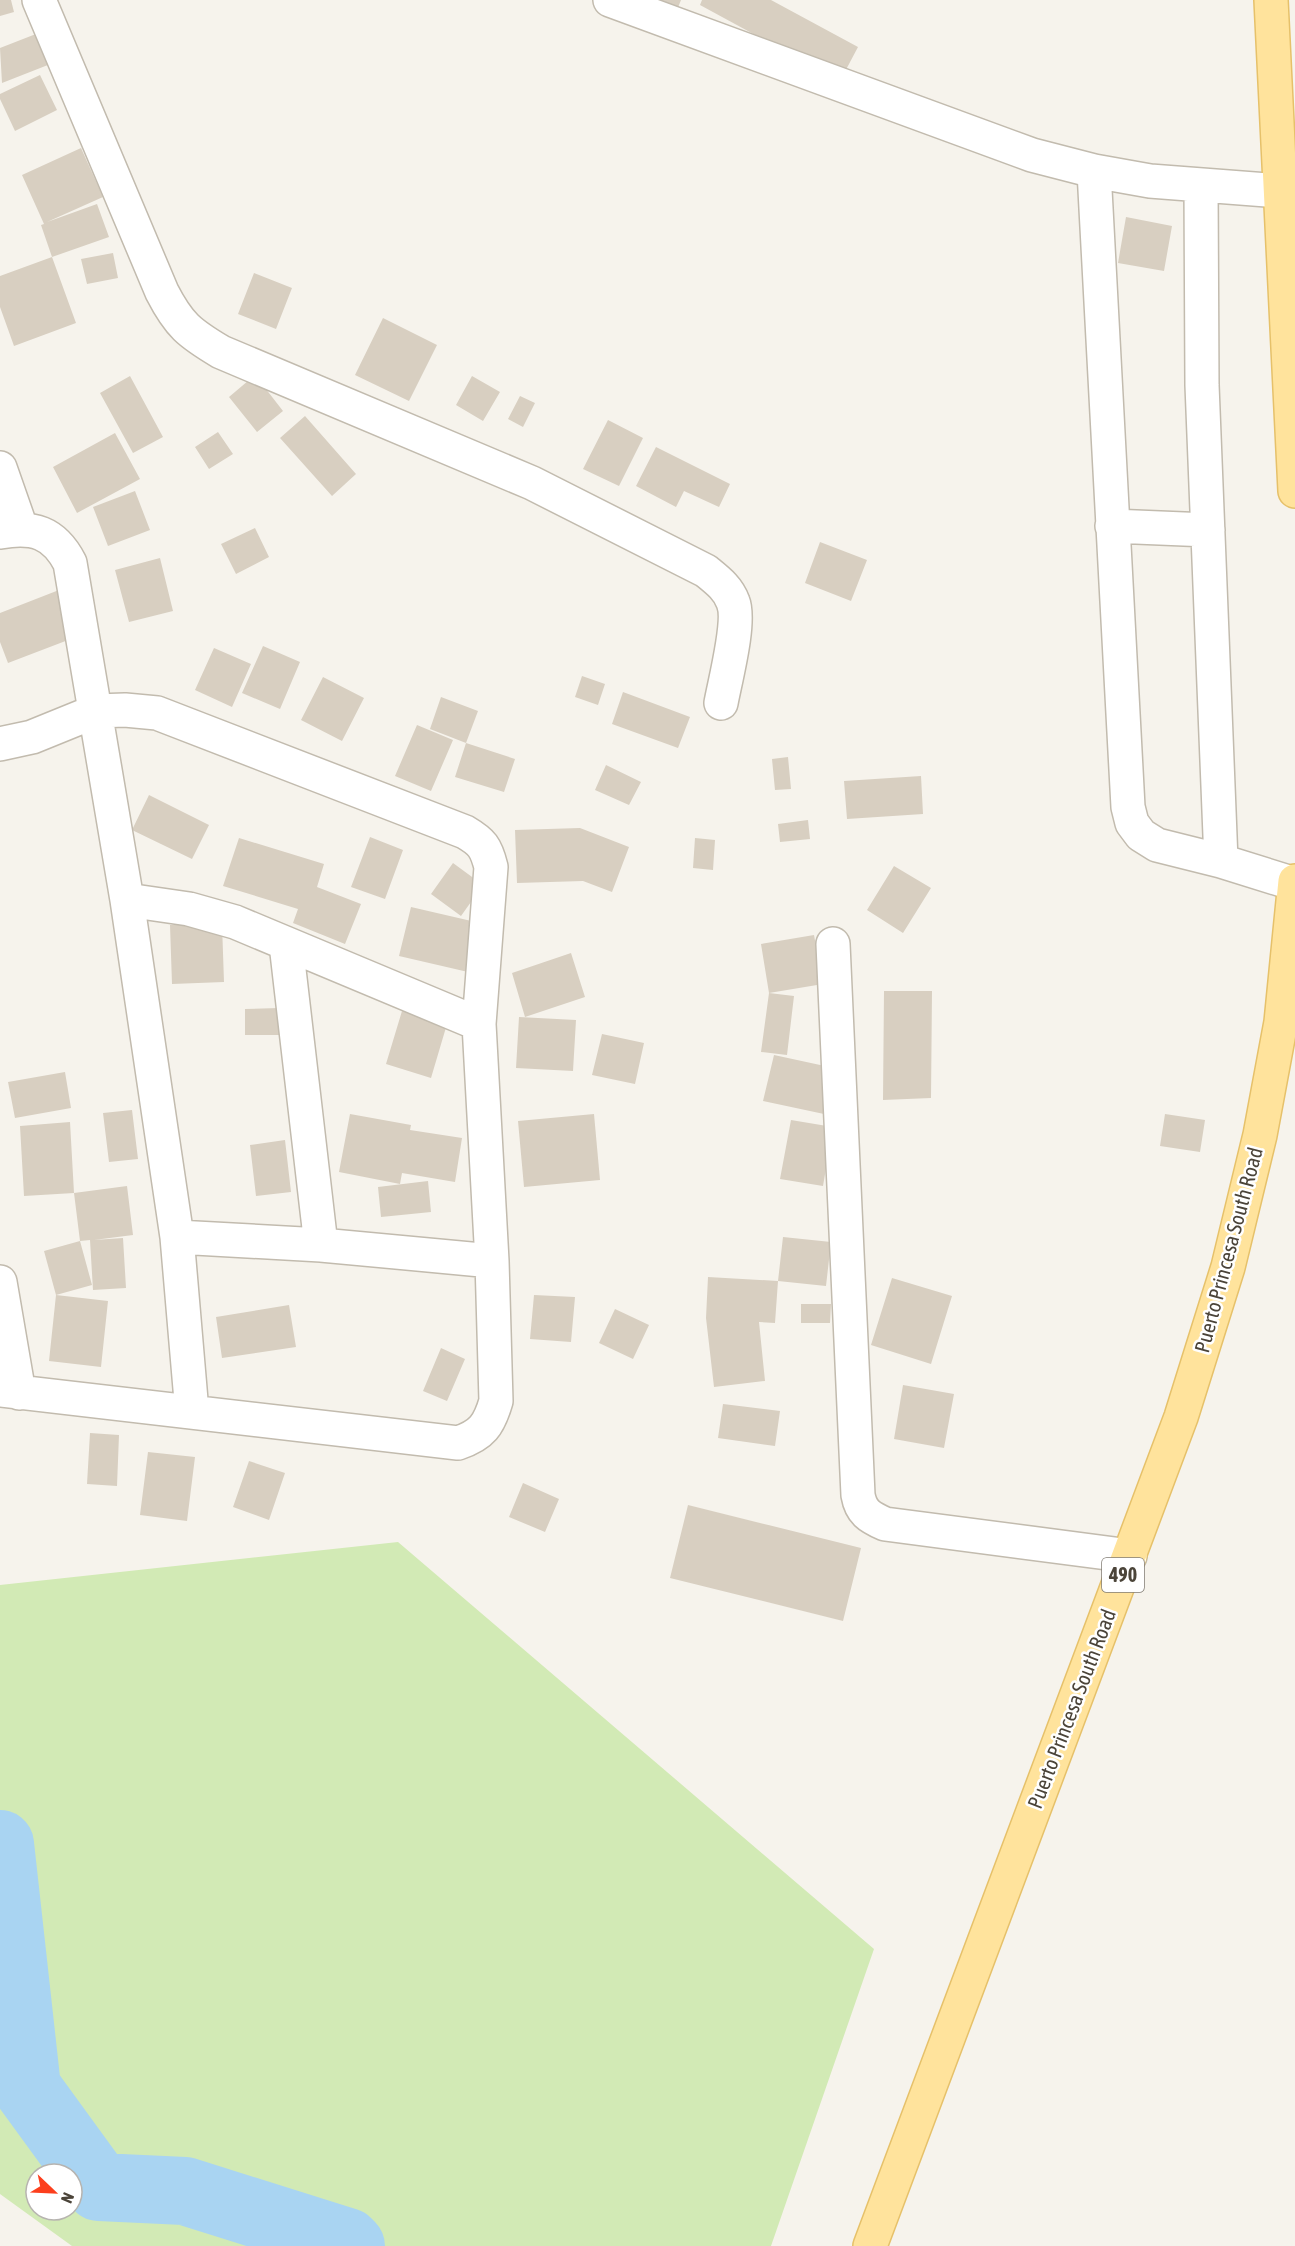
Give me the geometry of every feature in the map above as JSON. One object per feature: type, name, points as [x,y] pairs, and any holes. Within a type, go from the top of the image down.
[{"type":"main road","points":[[1271,0],[1287,193],[1295,491]]},
{"type":"main road","name":"Puerto Princesa South Road","points":[[870,2246],[1181,1417],[1228,1267],[1260,1135],[1281,1022],[1295,882]]},
{"type":"street","points":[[39,0],[157,281],[174,316],[196,337],[221,351],[532,483],[706,571],[724,586],[734,604],[735,625],[721,703]]},
{"type":"street","points":[[610,0],[1032,155],[1094,171],[1150,181],[1287,193]]},
{"type":"street","points":[[1094,171],[1128,807],[1132,823],[1141,835],[1157,844],[1295,882]]},
{"type":"street","points":[[1201,185],[1202,385],[1221,861]]},
{"type":"street","points":[[0,468],[10,530],[50,537],[63,548],[70,563],[127,900],[177,1237],[192,1412]]},
{"type":"street","points":[[1112,526],[1208,530]]},
{"type":"street","points":[[0,744],[32,737],[96,711],[125,710],[157,713],[465,832],[487,850],[490,867],[479,1024],[492,1261],[496,1401],[492,1416],[484,1428],[474,1438],[458,1443],[9,1392],[0,1282]]},
{"type":"street","points":[[127,900],[211,914],[479,1024]]},
{"type":"street","points":[[286,944],[321,1245]]},
{"type":"street","points":[[833,944],[861,1508],[870,1518],[885,1524],[1130,1556]]},
{"type":"street","points":[[177,1237],[321,1245],[492,1261]]},
{"type":"green space","points":[[398,1542],[874,1949],[771,2246],[72,2246],[39,2222],[84,2222],[84,2162],[24,2162],[24,2211],[0,2194],[0,1585]]},
{"type":"building","points":[[0,0],[11,0],[14,12],[0,16]]},
{"type":"building","points":[[651,0],[681,0],[677,10]]},
{"type":"building","points":[[702,0],[771,0],[858,47],[840,81],[700,5]]},
{"type":"building","points":[[41,32],[53,63],[2,83],[0,48]]},
{"type":"building","points":[[40,75],[57,110],[15,131],[0,99],[0,94]]},
{"type":"building","points":[[81,148],[103,197],[47,222],[97,204],[109,237],[52,257],[41,225],[44,224],[22,175]]},
{"type":"building","points":[[1126,217],[1172,226],[1164,271],[1118,263]]},
{"type":"building","points":[[113,253],[118,278],[87,284],[81,259]]},
{"type":"building","points":[[52,257],[76,323],[14,346],[0,307],[0,276]]},
{"type":"building","points":[[254,273],[292,288],[276,329],[238,314]]},
{"type":"building","points":[[383,318],[437,345],[409,401],[355,375]]},
{"type":"building","points":[[255,375],[283,411],[257,432],[229,397]]},
{"type":"building","points":[[130,376],[163,437],[133,453],[100,393]]},
{"type":"building","points":[[472,376],[500,392],[483,421],[456,405]]},
{"type":"building","points":[[520,396],[535,403],[523,427],[508,419]]},
{"type":"building","points":[[305,416],[356,474],[332,496],[280,438]]},
{"type":"building","points":[[608,420],[643,438],[619,486],[583,469]]},
{"type":"building","points":[[218,432],[233,454],[209,469],[195,447]]},
{"type":"building","points":[[115,433],[140,479],[77,513],[53,467]]},
{"type":"building","points":[[656,447],[730,484],[719,507],[684,491],[676,507],[636,486]]},
{"type":"building","points":[[135,491],[150,530],[108,546],[93,507]]},
{"type":"building","points":[[255,528],[269,557],[236,574],[221,544]]},
{"type":"building","points":[[820,542],[867,560],[851,601],[805,583]]},
{"type":"building","points":[[160,558],[173,611],[129,622],[115,570]]},
{"type":"building","points":[[59,590],[76,637],[8,663],[0,642],[0,613]]},
{"type":"building","points":[[263,646],[300,662],[280,709],[242,693]]},
{"type":"building","points":[[214,648],[251,664],[232,707],[195,690]]},
{"type":"building","points":[[582,676],[605,684],[598,705],[575,697]]},
{"type":"building","points":[[323,677],[364,698],[342,741],[301,720]]},
{"type":"building","points":[[623,692],[690,717],[678,748],[612,724]]},
{"type":"building","points":[[441,697],[478,711],[466,743],[430,729]]},
{"type":"building","points":[[417,725],[453,740],[431,791],[395,776]]},
{"type":"building","points":[[466,743],[515,759],[504,792],[455,777]]},
{"type":"building","points":[[788,757],[791,789],[775,790],[772,759]]},
{"type":"building","points":[[606,765],[641,782],[629,805],[595,790]]},
{"type":"building","points":[[921,776],[923,814],[847,819],[844,781]]},
{"type":"building","points":[[149,795],[209,825],[192,859],[132,830]]},
{"type":"building","points":[[808,820],[810,839],[780,842],[778,824]]},
{"type":"building","points":[[580,828],[629,847],[612,892],[583,881],[517,883],[515,830]]},
{"type":"building","points":[[370,837],[403,850],[385,899],[351,887]]},
{"type":"building","points":[[239,838],[324,864],[317,887],[361,904],[345,944],[293,923],[298,909],[223,886]]},
{"type":"building","points":[[695,838],[715,840],[713,870],[693,868]]},
{"type":"building","points":[[453,863],[483,885],[461,916],[431,894]]},
{"type":"building","points":[[894,866],[931,888],[903,933],[867,910]]},
{"type":"building","points":[[411,907],[480,923],[468,972],[399,956]]},
{"type":"building","points":[[222,924],[224,982],[172,984],[170,925]]},
{"type":"building","points":[[814,935],[823,984],[769,993],[761,944]]},
{"type":"building","points":[[571,953],[585,997],[525,1017],[512,973]]},
{"type":"building","points":[[884,991],[932,991],[931,1098],[883,1100]]},
{"type":"building","points":[[769,993],[794,996],[787,1055],[761,1052]]},
{"type":"building","points":[[279,1008],[279,1035],[245,1035],[245,1009]]},
{"type":"building","points":[[402,1011],[447,1024],[431,1078],[386,1064]]},
{"type":"building","points":[[519,1017],[576,1020],[573,1071],[516,1068]]},
{"type":"building","points":[[602,1034],[644,1043],[635,1084],[592,1075]]},
{"type":"building","points":[[774,1055],[834,1068],[824,1114],[763,1101]]},
{"type":"building","points":[[65,1072],[71,1108],[15,1118],[8,1082]]},
{"type":"building","points":[[132,1110],[138,1159],[109,1162],[103,1113]]},
{"type":"building","points":[[350,1114],[411,1125],[410,1130],[462,1138],[455,1182],[402,1173],[400,1184],[339,1172]]},
{"type":"building","points":[[594,1114],[600,1180],[524,1187],[518,1121]]},
{"type":"building","points":[[1165,1114],[1205,1120],[1200,1152],[1160,1146]]},
{"type":"building","points":[[791,1120],[833,1127],[823,1186],[780,1179]]},
{"type":"building","points":[[70,1122],[74,1193],[24,1196],[20,1126]]},
{"type":"building","points":[[285,1140],[291,1192],[256,1196],[250,1145]]},
{"type":"building","points":[[428,1181],[431,1212],[381,1217],[378,1187]]},
{"type":"building","points":[[127,1186],[133,1235],[94,1240],[123,1238],[126,1288],[93,1290],[90,1240],[80,1241],[74,1193]]},
{"type":"building","points":[[783,1237],[831,1242],[826,1286],[778,1281]]},
{"type":"building","points":[[80,1241],[92,1285],[56,1295],[44,1251]]},
{"type":"building","points":[[708,1277],[778,1281],[775,1323],[759,1322],[765,1381],[714,1387],[706,1318]]},
{"type":"building","points":[[892,1278],[952,1296],[931,1364],[871,1345]]},
{"type":"building","points":[[56,1295],[108,1301],[101,1367],[49,1361]]},
{"type":"building","points":[[534,1295],[575,1297],[571,1342],[530,1339]]},
{"type":"building","points":[[801,1304],[831,1304],[830,1323],[801,1323]]},
{"type":"building","points":[[289,1305],[296,1347],[222,1358],[216,1317]]},
{"type":"building","points":[[615,1309],[649,1325],[633,1359],[599,1343]]},
{"type":"building","points":[[441,1348],[465,1359],[447,1401],[423,1391]]},
{"type":"building","points":[[903,1385],[954,1394],[944,1448],[894,1439]]},
{"type":"building","points":[[723,1404],[780,1411],[775,1446],[718,1438]]},
{"type":"building","points":[[90,1433],[119,1435],[117,1486],[87,1484]]},
{"type":"building","points":[[148,1452],[195,1457],[187,1521],[140,1515]]},
{"type":"building","points":[[249,1461],[285,1473],[269,1520],[233,1507]]},
{"type":"building","points":[[523,1483],[559,1499],[545,1532],[509,1517]]},
{"type":"building","points":[[688,1505],[861,1548],[843,1621],[670,1578]]},
{"type":"waterway","points":[[0,1844],[27,2088],[99,2187],[185,2191],[347,2242],[351,2246]]}]
